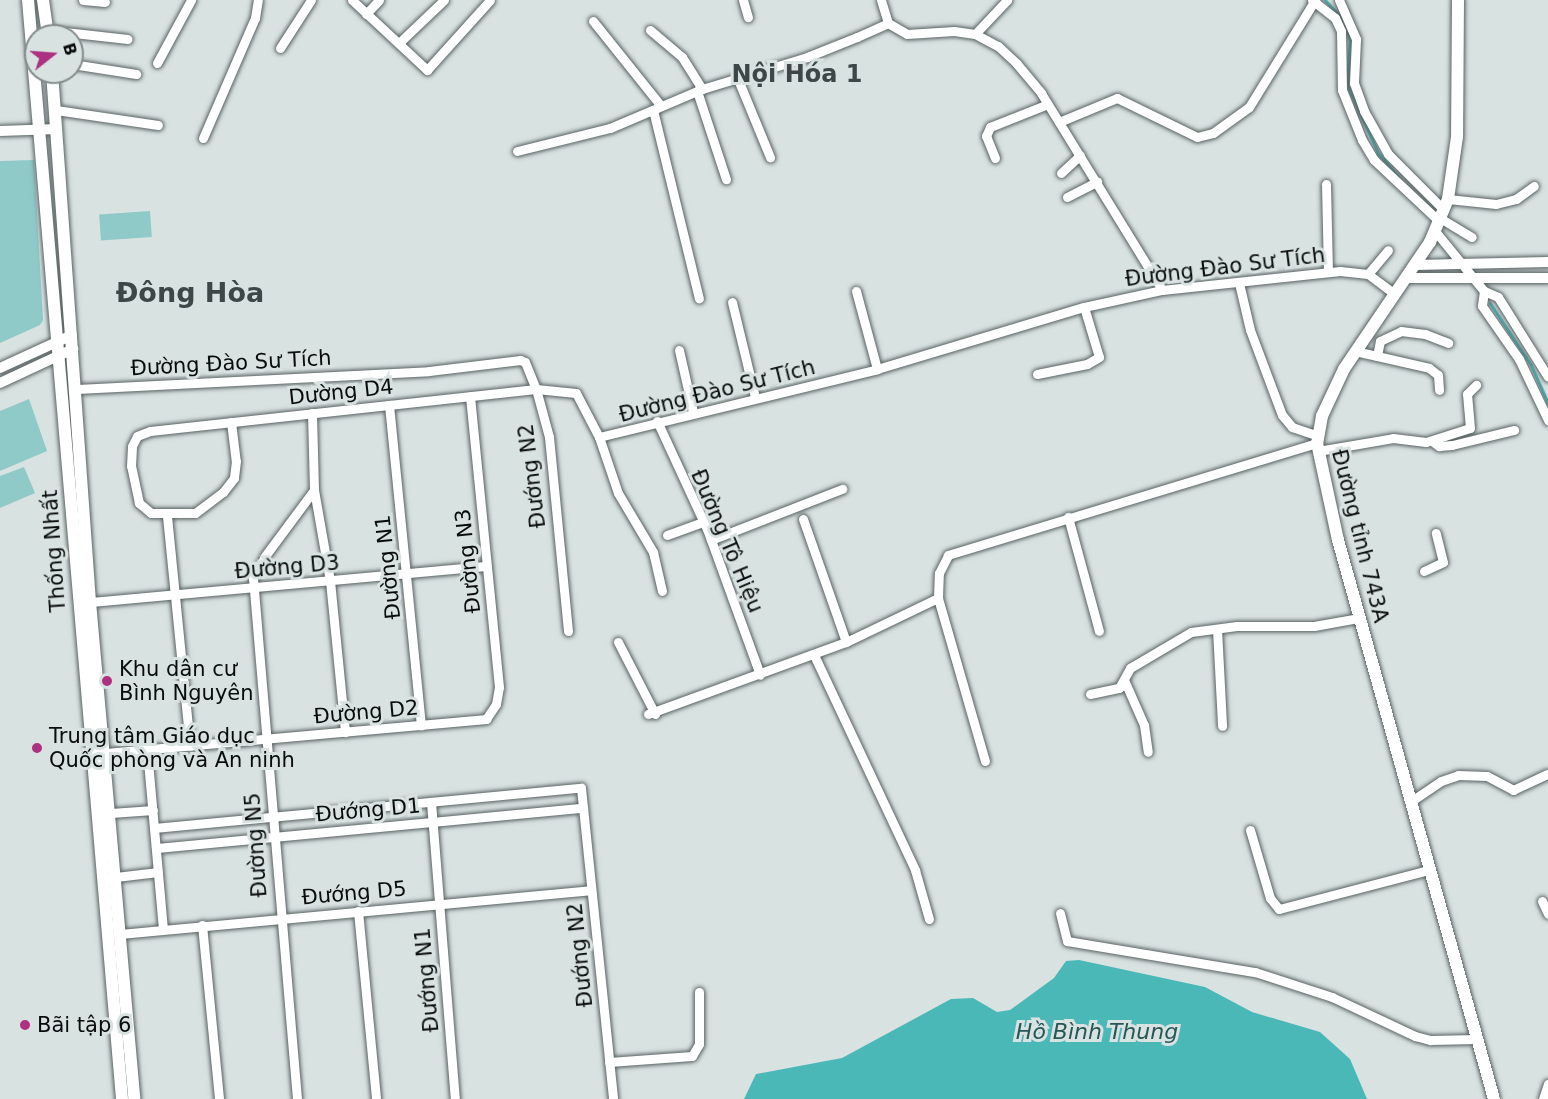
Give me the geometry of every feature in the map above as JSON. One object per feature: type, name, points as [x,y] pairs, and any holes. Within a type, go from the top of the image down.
[{"type":"main road","name":"Thống Nhất","points":[[27,0],[84,603],[106,753],[116,877],[114,934],[122,1099]]},
{"type":"main road","points":[[44,0],[47,24]]},
{"type":"main road","name":"Đường tỉnh 743A","points":[[1458,0],[1457,137],[1441,216],[1415,265],[1393,293],[1355,351],[1332,393],[1317,443],[1359,618],[1494,1099]]},
{"type":"main road","name":"Thống Nhất","points":[[53,84],[77,389],[92,756],[134,1099]]},
{"type":"main road","points":[[92,756],[106,753]]},
{"type":"street","points":[[83,0],[105,2]]},
{"type":"street","points":[[157,63],[190,0]]},
{"type":"street","points":[[203,138],[255,18],[258,0]]},
{"type":"street","points":[[279,48],[311,0]]},
{"type":"street","points":[[352,0],[427,70],[490,0]]},
{"type":"street","points":[[366,14],[379,0]]},
{"type":"street","points":[[402,40],[444,0]]},
{"type":"street","points":[[743,0],[748,17]]},
{"type":"street","points":[[881,0],[888,23],[907,34],[954,31],[975,34],[1011,58],[1048,104],[1162,290]]},
{"type":"street","points":[[975,34],[1007,0]]},
{"type":"street","points":[[1339,0],[1352,22],[1350,53],[1342,90],[1362,140],[1374,160],[1407,195],[1472,237]]},
{"type":"street","points":[[1059,122],[1116,98],[1197,137],[1213,133],[1250,108],[1314,1],[1335,18],[1350,53],[1354,82],[1378,139],[1441,216],[1466,266],[1484,291],[1498,297],[1548,377]]},
{"type":"street","points":[[593,21],[657,108],[699,298]]},
{"type":"street","points":[[517,151],[610,128],[699,90],[807,57],[888,23]]},
{"type":"street","points":[[650,30],[682,57],[699,90],[726,179]]},
{"type":"street","points":[[84,36],[127,39]]},
{"type":"street","points":[[84,66],[136,74]]},
{"type":"street","points":[[737,77],[770,157]]},
{"type":"street","points":[[995,158],[986,135],[990,128],[1048,104]]},
{"type":"street","points":[[56,110],[158,125]]},
{"type":"street","points":[[0,131],[57,129]]},
{"type":"street","points":[[1061,173],[1080,155]]},
{"type":"street","points":[[1067,197],[1097,182]]},
{"type":"street","points":[[1326,184],[1328,272]]},
{"type":"street","points":[[1441,216],[1516,199],[1534,186]]},
{"type":"street","points":[[1388,250],[1368,274],[1393,293]]},
{"type":"street","points":[[1415,265],[1466,266],[1548,262]]},
{"type":"street","name":"Đường Đào Sư Tích","points":[[77,389],[429,371],[516,360],[525,363],[536,389],[576,393],[599,437],[693,412],[877,369],[1084,307],[1162,290],[1328,272],[1368,274]]},
{"type":"street","points":[[1406,278],[1548,278]]},
{"type":"street","points":[[1239,283],[1250,330],[1282,415],[1292,427],[1317,443]]},
{"type":"street","points":[[856,291],[877,369]]},
{"type":"street","points":[[1484,291],[1482,306],[1519,359],[1548,420]]},
{"type":"street","points":[[732,302],[755,397]]},
{"type":"street","points":[[1037,374],[1095,361],[1099,357],[1084,307]]},
{"type":"street","points":[[1377,356],[1380,341],[1401,331],[1425,334],[1448,343]]},
{"type":"street","points":[[0,368],[72,335]]},
{"type":"street","points":[[0,383],[73,349]]},
{"type":"street","points":[[679,350],[693,412]]},
{"type":"street","points":[[1355,351],[1435,370],[1439,390]]},
{"type":"street","points":[[1476,385],[1467,394],[1470,428],[1478,439]]},
{"type":"street","name":"Dường D4","points":[[166,516],[151,513],[139,503],[131,465],[132,446],[137,436],[150,431],[536,389]]},
{"type":"street","name":"Đướng N2","points":[[536,389],[549,437],[568,631]]},
{"type":"street","name":"Đường N3","points":[[470,396],[499,687],[496,704],[486,719]]},
{"type":"street","name":"Đường N1","points":[[389,405],[408,574],[421,725]]},
{"type":"street","points":[[312,413],[314,490],[330,581],[345,732]]},
{"type":"street","points":[[190,746],[166,516],[195,513],[223,492],[234,478],[236,452],[231,422]]},
{"type":"street","name":"Đường Tô Hiệu","points":[[657,422],[711,540],[760,675]]},
{"type":"street","points":[[1432,441],[1470,428]]},
{"type":"street","points":[[986,761],[938,598],[939,573],[948,555],[1317,443],[1393,438],[1452,445],[1514,430]]},
{"type":"street","points":[[599,437],[618,493],[653,552],[662,591]]},
{"type":"street","points":[[711,540],[842,489]]},
{"type":"street","points":[[253,589],[260,563],[314,490]]},
{"type":"street","points":[[1068,517],[1099,631]]},
{"type":"street","points":[[803,519],[846,642]]},
{"type":"street","points":[[667,535],[703,522]]},
{"type":"street","points":[[1424,571],[1443,562],[1437,533]]},
{"type":"street","name":"Đường D3","points":[[84,603],[486,566]]},
{"type":"street","name":"Đường N5","points":[[253,589],[273,817],[279,918],[297,1099]]},
{"type":"street","points":[[618,642],[651,714],[814,655],[938,598]]},
{"type":"street","points":[[1090,694],[1113,691],[1125,682],[1130,668],[1174,639],[1191,632],[1314,626],[1359,618]]},
{"type":"street","points":[[1217,629],[1222,726]]},
{"type":"street","points":[[814,655],[915,870],[929,919]]},
{"type":"street","points":[[1125,682],[1145,731],[1148,752]]},
{"type":"street","name":"Đường D2","points":[[106,753],[486,719]]},
{"type":"street","points":[[147,750],[163,928]]},
{"type":"street","points":[[1410,802],[1441,781],[1458,775],[1487,776],[1513,789],[1548,774]]},
{"type":"street","name":"Đướng N2","points":[[581,788],[613,1099]]},
{"type":"street","name":"Đướng D1","points":[[154,828],[581,788]]},
{"type":"street","points":[[528,793],[531,813]]},
{"type":"street","points":[[431,802],[432,822]]},
{"type":"street","points":[[368,808],[371,828]]},
{"type":"street","name":"Đướng D1","points":[[156,848],[583,808]]},
{"type":"street","points":[[111,813],[153,810]]},
{"type":"street","points":[[326,812],[327,832]]},
{"type":"street","name":"Đướng N1","points":[[432,822],[455,1098]]},
{"type":"street","points":[[215,823],[218,842]]},
{"type":"street","points":[[1250,830],[1270,898],[1280,909],[1428,870]]},
{"type":"street","points":[[116,877],[158,872]]},
{"type":"street","name":"Đướng D5","points":[[114,934],[591,890]]},
{"type":"street","points":[[1542,901],[1548,914]]},
{"type":"street","points":[[358,911],[376,1099]]},
{"type":"street","points":[[1060,913],[1067,941],[1255,972],[1332,996],[1415,1036],[1430,1040],[1476,1039]]},
{"type":"street","points":[[202,925],[219,1099]]},
{"type":"street","points":[[609,1062],[693,1056],[699,1044],[699,992]]},
{"type":"street","points":[[1543,1099],[1548,1084]]},
{"type":"street","points":[[444,1099],[455,1098]]},
{"type":"shaded area","points":[[34,160],[43,320],[40,325],[0,343],[0,161]]},
{"type":"shaded area","points":[[150,211],[152,237],[101,240],[99,215]]},
{"type":"shaded area","points":[[29,399],[47,451],[0,471],[0,411]]},
{"type":"shaded area","points":[[24,467],[35,493],[0,508],[0,476]]},
{"type":"water","name":"Hồ Bình Thung","points":[[1079,960],[1205,987],[1252,1012],[1320,1032],[1350,1059],[1367,1099],[744,1099],[756,1074],[842,1058],[951,999],[973,998],[997,1012],[1010,1010],[1054,978],[1066,961]]},
{"type":"waterway","points":[[1325,0],[1342,18]]},
{"type":"waterway","points":[[1346,27],[1350,40],[1347,84],[1378,153],[1400,179]]},
{"type":"waterway","points":[[1490,303],[1531,365],[1548,403]]},
{"type":"place","name":"Khu dân cư Bình Nguyên","points":[[107,681]]},
{"type":"place","name":"Trung tâm Giáo dục Quốc phòng và An ninh","points":[[37,748]]},
{"type":"place","name":"Bãi tập 6","points":[[25,1025]]},
{"type":"district","name":"Nội Hóa 1","points":[[797,75]]},
{"type":"district","name":"Đông Hòa","points":[[190,293]]}]
